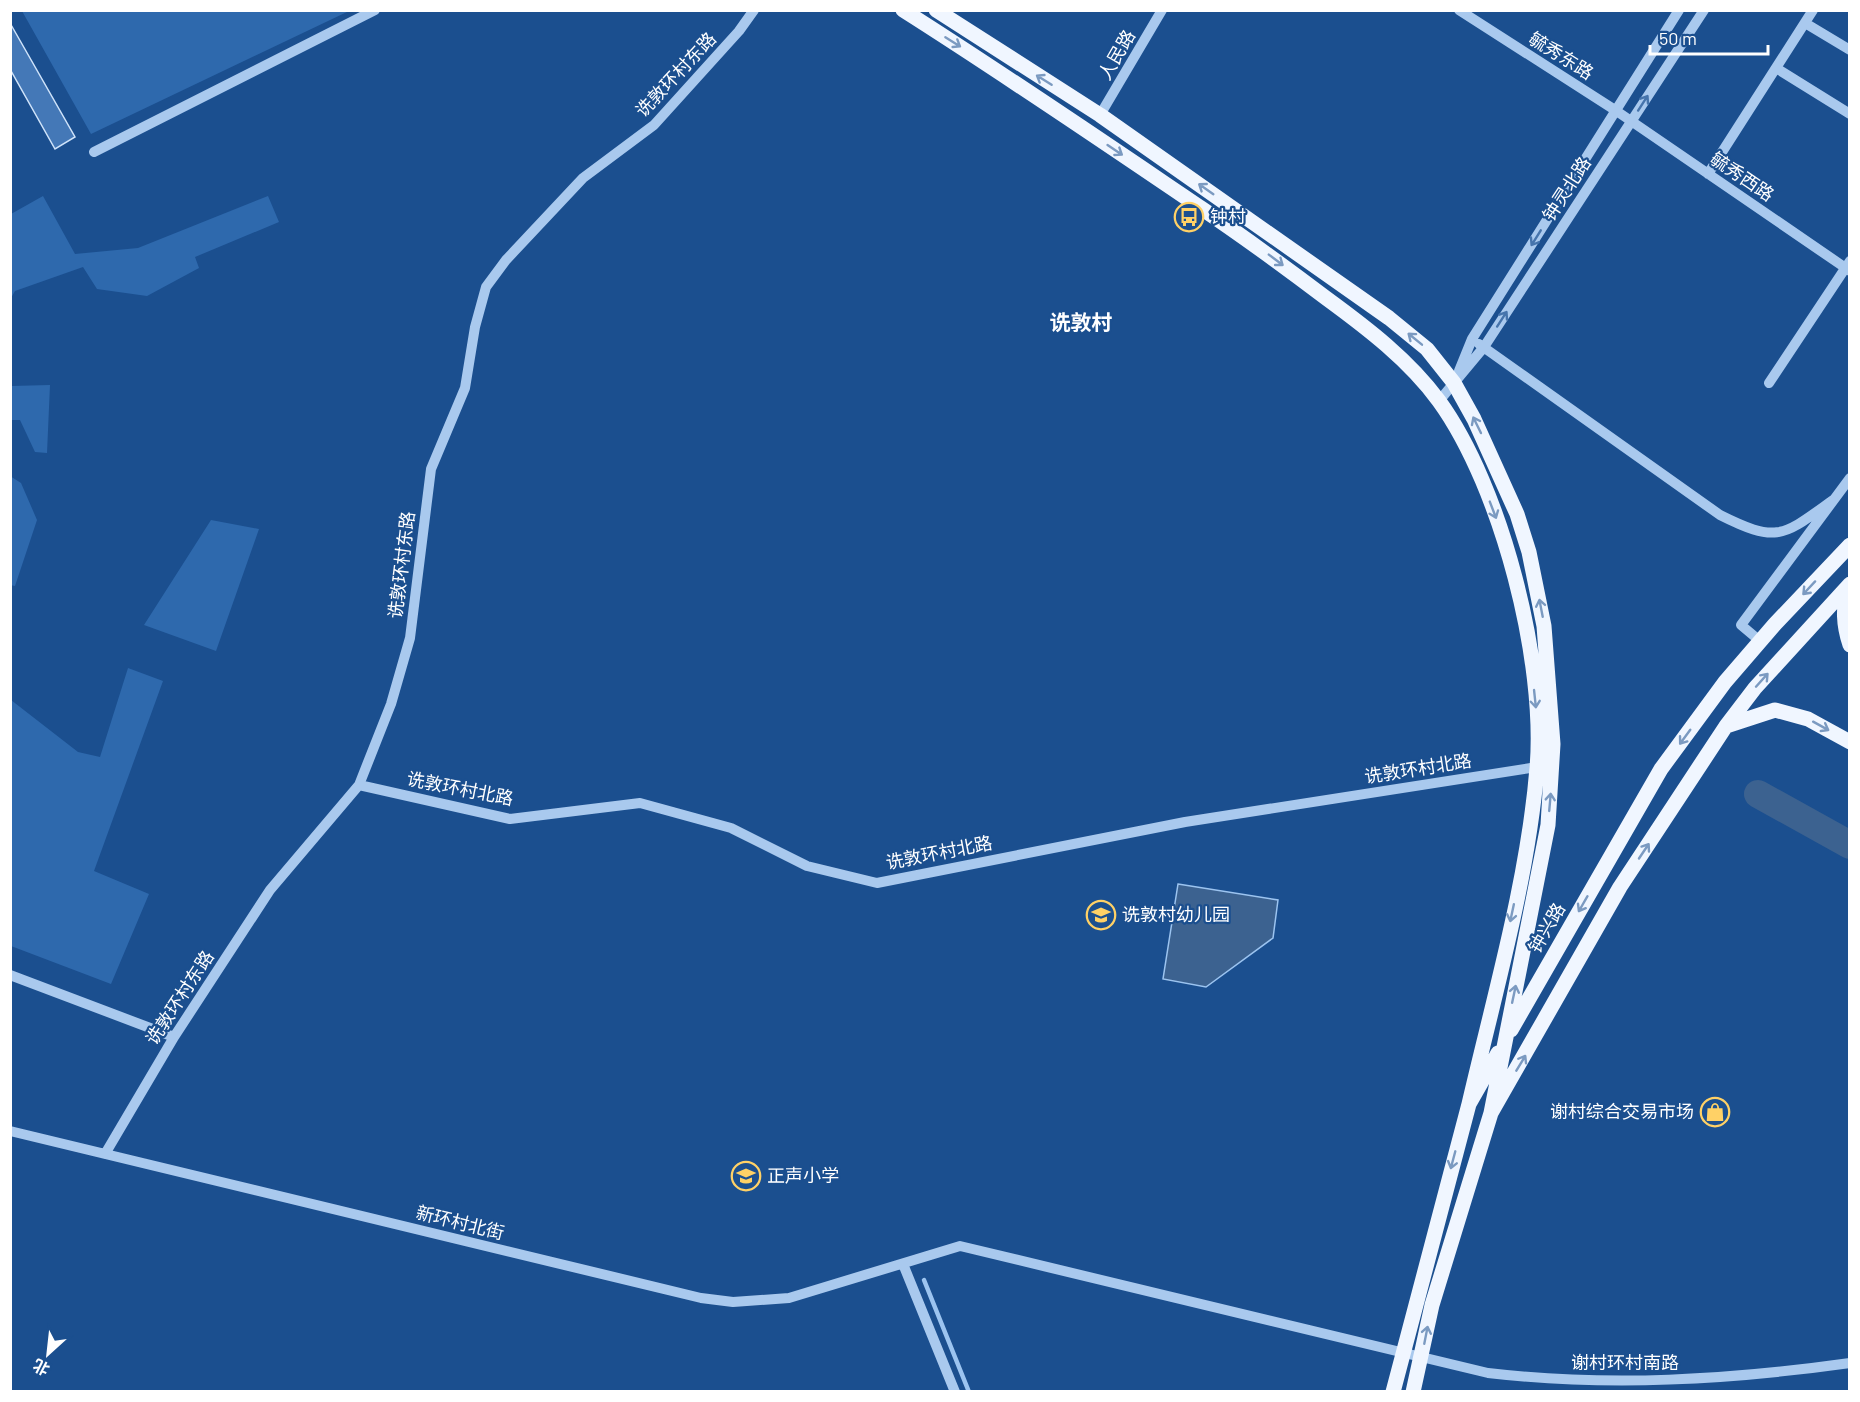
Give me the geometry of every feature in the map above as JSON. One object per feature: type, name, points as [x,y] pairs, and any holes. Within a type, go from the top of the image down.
[{"type":"main road","points":[[903,10],[1045,101],[1261,249],[1394,352],[1439,401],[1464,442],[1505,540],[1520,596],[1538,724],[1537,767],[1521,872],[1469,1104]]},
{"type":"main road","points":[[936,10],[1100,115],[1389,318],[1427,349],[1454,382],[1499,470],[1516,514],[1529,552],[1545,636],[1553,744],[1549,815],[1491,1113],[1432,1305],[1413,1392]]},
{"type":"main road","name":"钟兴路","points":[[1394,1392],[1469,1104],[1661,769],[1725,682],[1850,545]]},
{"type":"main road","points":[[1849,585],[1843,609],[1844,626],[1849,643]]},
{"type":"main road","points":[[1491,1113],[1620,886],[1726,726],[1755,688],[1849,585]]},
{"type":"main road","points":[[1726,726],[1774,710],[1808,719],[1850,742]]},
{"type":"main road","points":[[1502,963],[1561,992]]},
{"type":"street","points":[[94,152],[375,10]]},
{"type":"street","name":"诜敦环村东路","points":[[105,1154],[174,1037],[270,890],[359,785],[391,704],[410,638],[431,469],[465,388],[475,327],[486,287],[506,260],[584,177],[654,125],[739,31],[754,10]]},
{"type":"street","name":"人民路","points":[[1100,115],[1162,10]]},
{"type":"street","name":"毓秀东路","points":[[1459,10],[1615,110]]},
{"type":"street","name":"钟灵北路","points":[[1454,382],[1472,339],[1679,10]]},
{"type":"street","name":"钟灵北路","points":[[1439,401],[1484,347],[1704,10]]},
{"type":"street","points":[[1708,174],[1813,10]]},
{"type":"street","points":[[1805,23],[1850,50]]},
{"type":"street","points":[[1776,68],[1850,114]]},
{"type":"street","name":"毓秀西路","points":[[1615,110],[1848,267]]},
{"type":"street","points":[[1769,383],[1848,267]]},
{"type":"street","points":[[1472,339],[1710,508],[1739,525],[1760,533],[1783,533],[1833,500]]},
{"type":"street","points":[[1760,641],[1742,625],[1850,478]]},
{"type":"street","name":"诜敦环村北路","points":[[359,785],[510,819],[640,803],[731,828],[807,866],[877,882],[1185,822],[1537,767]]},
{"type":"street","points":[[10,975],[174,1037]]},
{"type":"street","name":"新环村北街","points":[[10,1131],[701,1298],[733,1302],[789,1298],[960,1246],[1403,1353]]},
{"type":"street","points":[[903,1264],[955,1392]]},
{"type":"street","name":"谢村环村南路","points":[[1403,1353],[1488,1373],[1547,1380],[1655,1380],[1760,1376],[1850,1363]]},
{"type":"shaded area","points":[[22,11],[349,11],[91,134]]},
{"type":"shaded area","points":[[43,196],[75,254],[138,248],[268,196],[279,222],[195,257],[199,268],[147,296],[97,289],[83,267],[15,291],[11,298],[11,214]]},
{"type":"shaded area","points":[[50,385],[47,453],[35,452],[20,420],[11,420],[11,386]]},
{"type":"shaded area","points":[[10,476],[21,483],[37,520],[15,586],[10,585]]},
{"type":"shaded area","points":[[211,520],[259,529],[216,651],[144,625]]},
{"type":"shaded area","points":[[128,668],[163,681],[94,871],[149,894],[111,984],[11,946],[11,700],[78,752],[100,757]]},
{"type":"shaded area","points":[[1178,884],[1278,900],[1273,938],[1206,987],[1163,979]]},
{"type":"building","points":[[10,23],[75,137],[55,149],[10,69]]},
{"type":"waterway","points":[[1758,794],[1850,845]]},
{"type":"waterway","points":[[924,1280],[969,1392]]},
{"type":"place","name":"钟村","points":[[1189,217]]},
{"type":"place","name":"诜敦村幼儿园","points":[[1101,915]]},
{"type":"place","name":"谢村综合交易市场","points":[[1715,1112]]},
{"type":"place","name":"正声小学","points":[[746,1176]]},
{"type":"district","name":"诜敦村","points":[[1081,323]]}]
